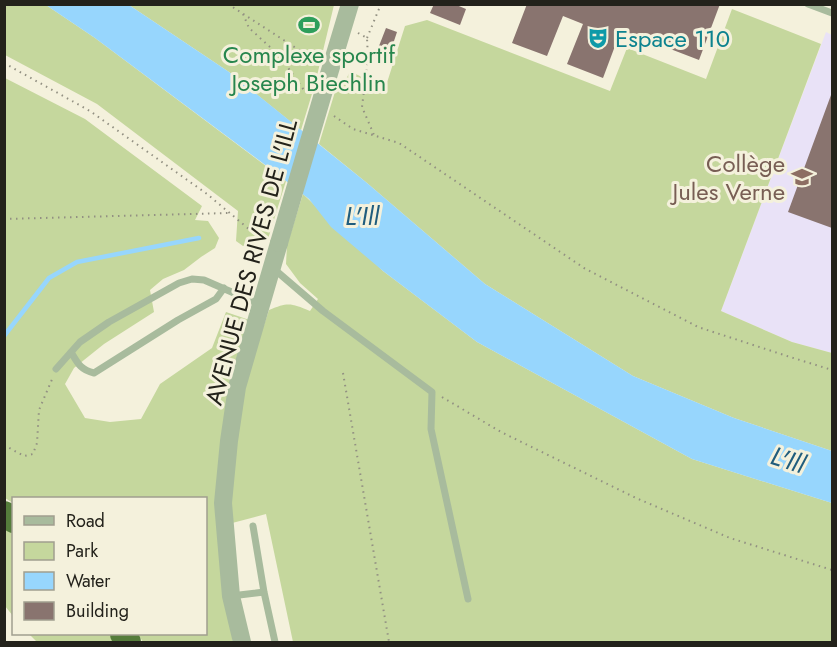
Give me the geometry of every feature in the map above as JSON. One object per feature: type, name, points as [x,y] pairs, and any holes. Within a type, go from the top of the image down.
[{"type":"street","name":"AVENUE DES RIVES DE L'ILL","points":[[242,642],[231,596],[224,503],[229,441],[237,387],[276,253],[317,92],[332,64],[350,4]]},
{"type":"lane","points":[[808,4],[832,14]]},
{"type":"lane","points":[[276,253],[285,277],[305,296],[432,392],[431,429],[468,599]]},
{"type":"lane","points":[[56,369],[80,342],[109,322],[179,283],[192,279],[204,280],[261,305]]},
{"type":"lane","points":[[71,352],[85,371],[94,373],[216,299],[224,288]]},
{"type":"lane","points":[[253,526],[275,642]]},
{"type":"lane","points":[[231,596],[264,592]]},
{"type":"path","points":[[228,4],[302,52],[332,64]]},
{"type":"path","points":[[374,135],[362,107],[368,38],[381,4]]},
{"type":"path","points":[[243,14],[249,28],[317,92]]},
{"type":"path","points":[[358,33],[368,38]]},
{"type":"path","points":[[4,63],[90,111],[207,194],[276,253]]},
{"type":"path","points":[[334,116],[352,129],[399,143],[584,268],[699,327],[832,370]]},
{"type":"path","points":[[4,219],[229,213]]},
{"type":"path","points":[[4,445],[24,456],[33,454],[37,443],[39,410],[56,369]]},
{"type":"path","points":[[343,374],[390,642]]},
{"type":"path","points":[[432,392],[501,432],[636,498],[730,538],[832,570]]},
{"type":"shaded area","name":"Collège Jules Verne","points":[[826,32],[832,35],[832,353],[792,342],[721,311]]},
{"type":"green space","points":[[4,5],[46,5],[95,38],[286,181],[268,239],[243,246],[236,241],[238,211],[97,104],[5,55]]},
{"type":"green space","points":[[129,5],[334,5],[301,130],[229,72]]},
{"type":"green space","points":[[732,9],[821,44],[721,311],[792,342],[832,353],[832,451],[734,418],[633,376],[485,284],[319,144],[338,82],[344,84],[350,71],[385,89],[405,26],[427,20],[610,91],[627,48],[706,79]]},
{"type":"green space","points":[[5,78],[85,119],[202,206],[195,220],[208,221],[219,238],[215,248],[184,270],[163,279],[150,290],[154,312],[104,344],[74,368],[65,384],[85,418],[110,422],[141,419],[160,384],[212,348],[226,312],[264,325],[269,310],[281,306],[294,305],[310,311],[318,299],[300,283],[286,264],[287,245],[303,194],[383,271],[477,342],[692,459],[832,503],[832,642],[293,642],[266,514],[217,527],[233,642],[143,642],[139,635],[207,635],[207,497],[12,497],[12,502],[5,498]]},
{"type":"green space","points":[[4,525],[12,530],[12,615],[5,606]]},
{"type":"green space","points":[[30,635],[114,635],[118,642],[37,642]]},
{"type":"water","name":"L'Ill","points":[[46,5],[129,5],[229,72],[367,183],[485,284],[633,376],[734,418],[832,451],[832,503],[692,459],[477,342],[383,271],[331,227],[309,199],[272,170],[95,38]]},
{"type":"building","points":[[434,4],[454,4],[466,9],[460,25],[430,13]]},
{"type":"building","name":"Espace 110","points":[[527,4],[720,4],[699,60],[621,30],[603,78],[567,64],[583,24],[563,16],[547,56],[512,43]]},
{"type":"building","points":[[386,28],[397,32],[391,50],[379,46]]},
{"type":"building","points":[[832,95],[832,228],[788,212]]},
{"type":"waterway","points":[[4,336],[49,278],[77,262],[199,238]]},
{"type":"place","name":"Complexe sportif Joseph Biechlin","points":[[309,25]]},
{"type":"place","name":"Espace 110","points":[[598,38]]},
{"type":"place","name":"Collège Jules Verne","points":[[802,177]]}]
